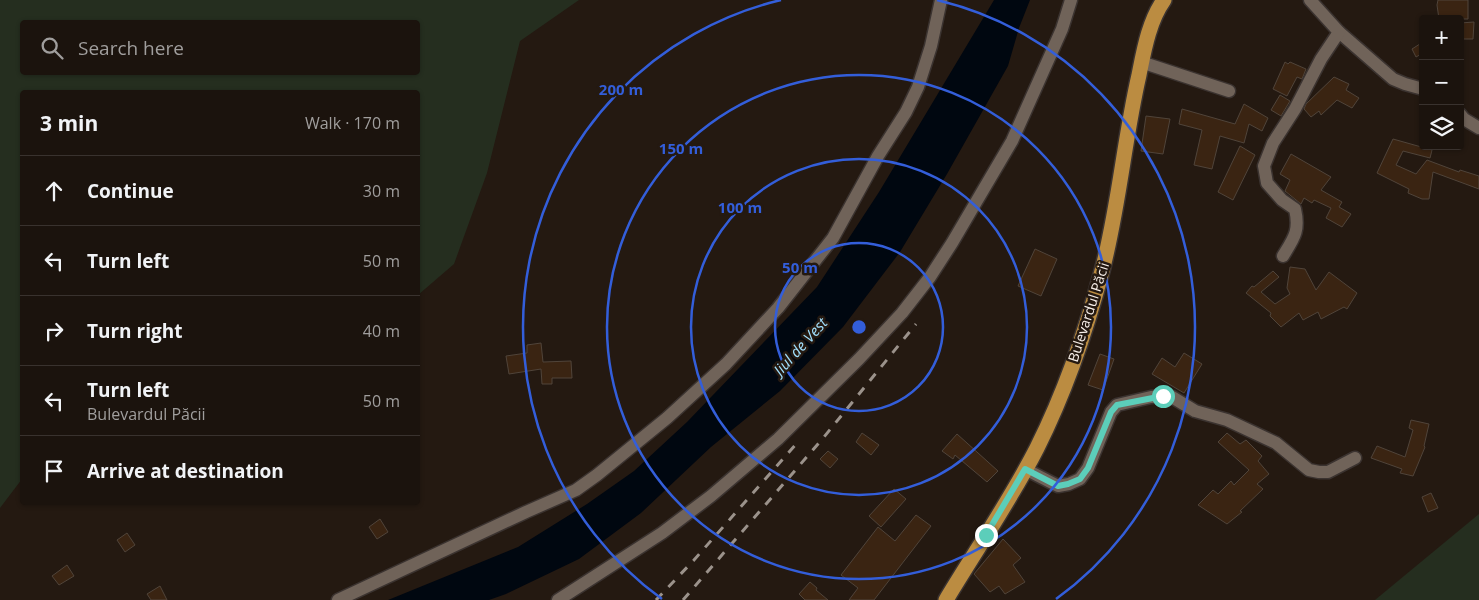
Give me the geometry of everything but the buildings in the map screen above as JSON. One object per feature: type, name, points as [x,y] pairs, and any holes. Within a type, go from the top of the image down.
[{"type":"main road","name":"Bulevardul Păcii","points":[[946,600],[1025,469],[1047,427],[1059,398],[1101,272],[1110,235],[1141,62],[1149,32],[1164,0]]},
{"type":"street","points":[[338,600],[576,490],[667,418],[726,364],[778,308],[833,238],[878,156],[906,112],[918,87],[942,0]]},
{"type":"street","points":[[558,600],[662,533],[711,496],[778,439],[859,359],[902,313],[952,243],[1012,141],[1062,29],[1071,0]]},
{"type":"street","points":[[1310,0],[1339,32],[1393,79],[1419,88]]},
{"type":"street","points":[[1283,256],[1296,235],[1298,222],[1295,209],[1282,200],[1267,183],[1264,166],[1273,143],[1295,109],[1321,59],[1339,32]]},
{"type":"street","points":[[1141,62],[1229,91]]},
{"type":"street","points":[[1464,119],[1479,128]]},
{"type":"street","points":[[1025,469],[1058,486],[1080,479],[1088,468],[1111,412],[1117,405],[1163,396],[1172,397],[1195,411],[1227,420],[1276,443],[1309,470],[1328,472],[1355,458]]},
{"type":"green space","points":[[0,0],[579,0],[520,41],[487,173],[454,264],[420,293],[420,90],[20,90],[20,482],[0,508]]},
{"type":"green space","points":[[1479,514],[1479,600],[1375,600]]},
{"type":"water","name":"Jiul de Vest","points":[[994,0],[1030,0],[1019,28],[1008,66],[900,252],[843,327],[780,391],[711,447],[641,513],[579,559],[506,594],[489,600],[388,600],[518,547],[587,504],[634,471],[687,422],[817,287],[879,192]]},
{"type":"railway","points":[[683,600],[824,437],[916,324]]},
{"type":"railway","points":[[656,600],[694,560],[798,442]]},
{"type":"route","points":[[986,535],[1025,469],[1058,486],[1080,479],[1088,468],[1111,412],[1117,405],[1163,396]]}]
